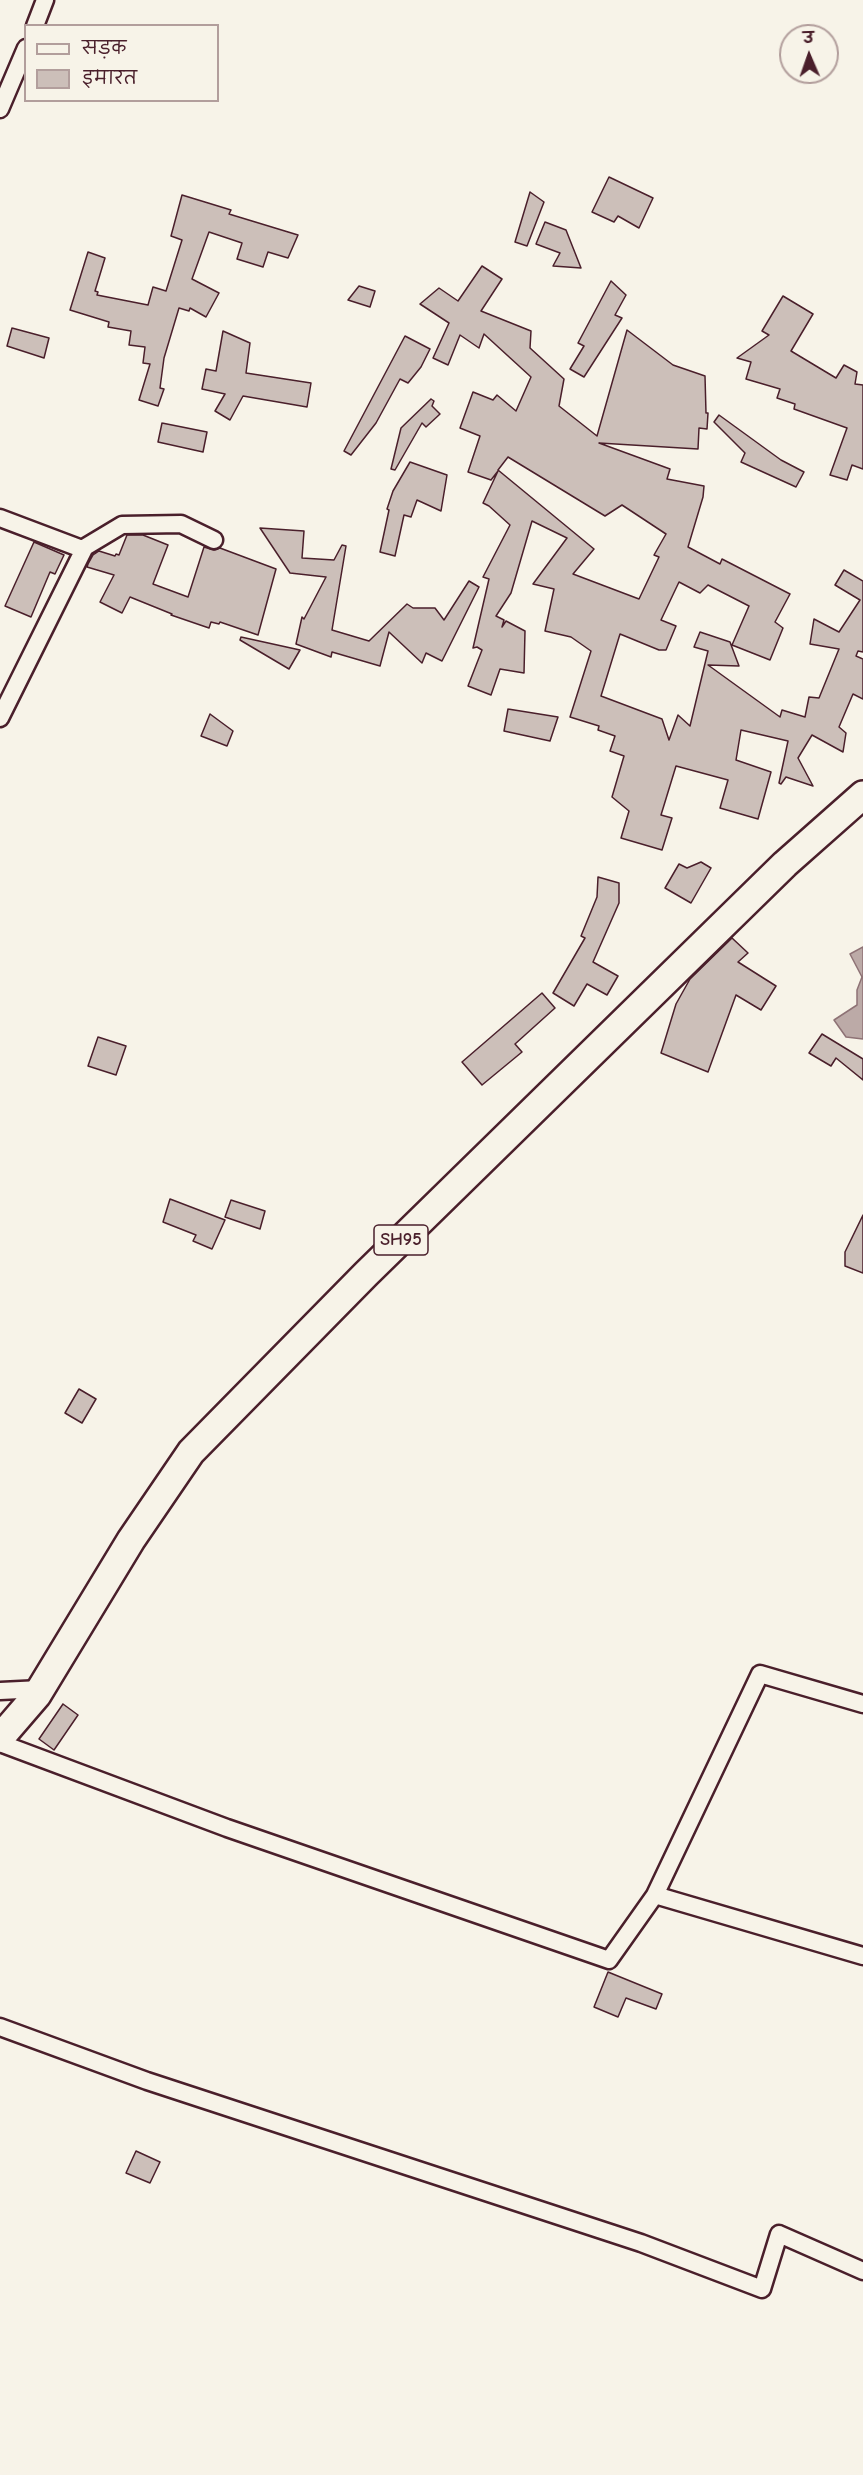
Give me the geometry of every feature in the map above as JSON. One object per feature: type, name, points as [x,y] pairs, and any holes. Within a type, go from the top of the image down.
[{"type":"main road","name":"SH95","points":[[0,1738],[41,1689],[131,1540],[190,1452],[366,1274],[785,864],[863,795]]},
{"type":"street","points":[[36,24],[45,0]]},
{"type":"street","points":[[0,109],[24,53]]},
{"type":"street","points":[[0,518],[82,549],[122,525],[181,524],[214,540]]},
{"type":"street","points":[[0,718],[85,547]]},
{"type":"street","points":[[0,1743],[226,1828],[609,1960],[655,1894],[760,1674],[863,1704]]},
{"type":"street","points":[[0,1691],[41,1689]]},
{"type":"street","points":[[655,1894],[863,1956]]},
{"type":"street","points":[[0,2027],[147,2081],[641,2243],[762,2289],[779,2234],[863,2271]]},
{"type":"shaded area","points":[[863,947],[863,1039],[846,1037],[834,1020],[857,1005],[857,990],[862,977],[850,954]]},
{"type":"building","points":[[609,177],[653,198],[639,228],[618,216],[614,222],[592,212]]},
{"type":"building","points":[[530,192],[544,202],[527,246],[515,242]]},
{"type":"building","points":[[182,195],[231,210],[229,214],[298,235],[288,258],[268,252],[263,267],[237,259],[242,243],[209,232],[192,279],[219,293],[206,317],[190,308],[189,311],[179,308],[164,358],[160,388],[164,389],[158,406],[139,400],[150,364],[143,363],[145,347],[129,345],[131,331],[108,327],[109,322],[70,310],[88,252],[105,258],[95,291],[98,292],[97,295],[148,305],[153,287],[166,291],[182,240],[171,236]]},
{"type":"building","points":[[545,222],[566,230],[581,268],[553,266],[560,253],[536,244]]},
{"type":"building","points":[[482,266],[502,279],[481,311],[531,331],[530,348],[564,379],[559,406],[597,436],[627,330],[673,365],[705,376],[707,429],[699,428],[698,449],[599,443],[670,469],[667,479],[704,486],[703,497],[688,547],[720,564],[722,559],[790,594],[775,622],[783,628],[770,660],[732,645],[749,606],[708,585],[700,593],[679,582],[661,620],[676,626],[666,650],[659,650],[620,634],[601,696],[662,719],[669,740],[678,715],[690,726],[708,651],[694,647],[700,632],[730,642],[739,666],[708,665],[780,717],[782,710],[805,717],[809,697],[819,698],[839,649],[810,644],[814,619],[839,632],[860,600],[835,585],[844,570],[863,581],[863,652],[858,651],[856,656],[863,659],[863,699],[853,694],[839,727],[846,733],[843,752],[812,735],[798,758],[813,786],[786,777],[781,784],[779,783],[788,741],[741,730],[736,760],[771,772],[758,819],[720,808],[728,780],[676,766],[661,815],[672,818],[662,850],[621,838],[629,811],[612,797],[624,756],[610,751],[615,736],[598,730],[599,726],[570,717],[591,651],[571,637],[545,631],[554,589],[533,584],[567,538],[532,521],[511,593],[496,616],[504,620],[502,627],[506,621],[525,631],[524,673],[500,669],[491,695],[468,686],[482,650],[477,647],[473,648],[489,579],[483,577],[510,525],[483,503],[498,471],[491,480],[468,472],[480,436],[460,428],[473,392],[493,400],[497,395],[516,411],[531,377],[484,334],[479,348],[460,335],[448,365],[433,358],[449,323],[420,304],[439,288],[458,301]],"holes":[[[508,457],[605,516],[622,505],[666,534],[654,555],[659,557],[639,599],[573,574],[594,549],[498,470]]]},
{"type":"building","points":[[611,281],[626,295],[615,315],[622,318],[584,377],[570,369],[584,346],[578,343]]},
{"type":"building","points":[[359,286],[375,291],[370,307],[348,300]]},
{"type":"building","points":[[783,296],[813,314],[791,351],[836,378],[844,365],[857,372],[855,384],[863,385],[863,469],[852,465],[847,480],[830,475],[847,428],[794,409],[795,404],[777,398],[780,389],[746,379],[751,362],[737,358],[769,335],[762,331]]},
{"type":"building","points":[[12,328],[49,338],[44,358],[7,346]]},
{"type":"building","points":[[223,331],[250,343],[246,373],[311,383],[307,407],[243,396],[230,420],[215,411],[225,394],[202,389],[206,369],[216,371]]},
{"type":"building","points":[[405,336],[430,349],[421,367],[408,383],[400,379],[376,423],[351,455],[344,451]]},
{"type":"building","points":[[431,399],[434,401],[432,406],[440,414],[426,427],[422,423],[395,470],[391,469],[401,428]]},
{"type":"building","points":[[719,415],[781,460],[804,472],[796,487],[741,462],[745,453],[714,422]]},
{"type":"building","points":[[162,423],[207,432],[203,452],[158,442]]},
{"type":"building","points":[[410,462],[447,475],[441,511],[417,500],[411,517],[404,515],[395,556],[380,552],[389,510],[387,509],[393,491]]},
{"type":"building","points":[[260,528],[304,531],[302,558],[334,560],[342,545],[346,546],[332,630],[369,641],[407,604],[413,608],[435,608],[444,620],[469,581],[479,587],[442,661],[426,653],[422,663],[389,632],[380,666],[332,652],[331,657],[296,644],[302,617],[304,619],[326,577],[290,573]]},
{"type":"building","points":[[127,535],[143,535],[168,545],[153,584],[188,597],[204,547],[214,550],[220,548],[276,569],[258,635],[220,622],[219,624],[211,622],[209,628],[130,597],[122,613],[100,602],[114,575],[87,567],[88,564],[93,555],[99,551],[119,555]]},
{"type":"building","points":[[34,542],[64,555],[55,574],[50,572],[31,617],[5,606]]},
{"type":"building","points":[[241,637],[300,650],[289,669],[240,640]]},
{"type":"building","points":[[508,709],[558,717],[550,741],[504,731]]},
{"type":"building","points":[[210,714],[233,731],[227,746],[201,736]]},
{"type":"building","points":[[701,862],[711,868],[691,903],[665,888],[679,864],[687,868]]},
{"type":"building","points":[[598,877],[619,883],[619,903],[593,962],[618,976],[607,995],[587,984],[574,1006],[553,993],[585,938],[581,936],[597,897]]},
{"type":"building","points":[[732,938],[748,953],[738,962],[776,986],[761,1010],[736,995],[708,1072],[661,1053],[676,1004],[690,979]]},
{"type":"building","points":[[542,993],[555,1008],[515,1044],[522,1052],[482,1085],[462,1062]]},
{"type":"building","points":[[822,1034],[863,1059],[863,1080],[836,1058],[831,1066],[809,1053]]},
{"type":"building","points":[[98,1037],[126,1046],[116,1075],[88,1066]]},
{"type":"building","points":[[170,1199],[225,1220],[212,1249],[193,1241],[196,1235],[163,1222]]},
{"type":"building","points":[[231,1200],[265,1211],[260,1229],[225,1217]]},
{"type":"building","points":[[863,1215],[863,1273],[845,1266],[845,1252]]},
{"type":"building","points":[[79,1389],[96,1399],[82,1423],[65,1413]]},
{"type":"building","points":[[63,1704],[78,1715],[54,1750],[39,1739]]},
{"type":"building","points":[[608,1972],[662,1994],[656,2009],[626,1998],[618,2017],[594,2007]]},
{"type":"building","points":[[136,2151],[160,2162],[150,2183],[126,2173]]}]
